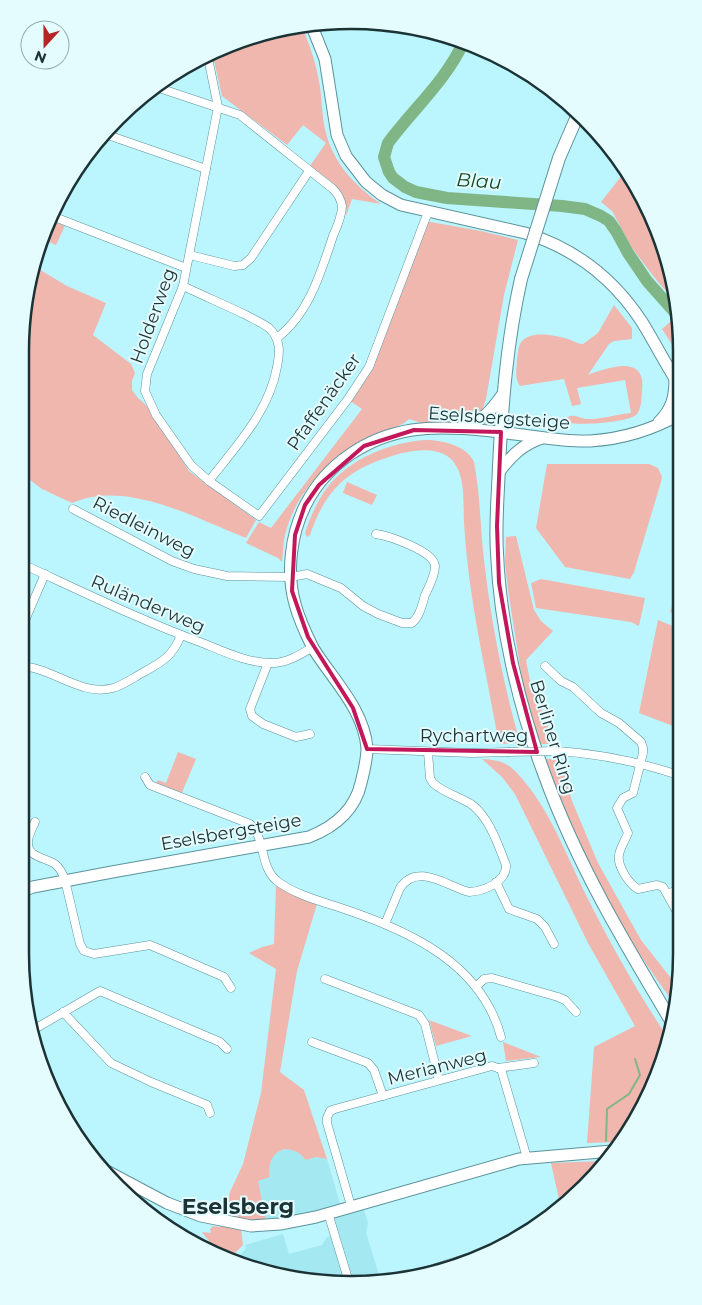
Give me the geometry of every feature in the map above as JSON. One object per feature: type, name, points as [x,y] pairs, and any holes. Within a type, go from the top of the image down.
[{"type":"main road","name":"Berliner Ring","points":[[576,120],[559,158],[537,224],[521,279],[513,317],[503,394],[497,552],[499,583],[513,663],[534,742],[557,808],[616,928],[667,1014]]},
{"type":"street","points":[[315,31],[325,59],[337,135],[346,156],[366,182],[382,195],[401,205],[516,231],[542,238],[558,245],[591,266],[607,279],[630,304],[673,375]]},
{"type":"street","name":"Holderweg","points":[[209,62],[218,108],[190,254],[183,286],[147,374],[145,391],[156,415],[191,465],[209,481],[259,516]]},
{"type":"street","points":[[163,89],[240,115],[337,194],[342,207],[341,215],[312,292],[299,313],[277,338]]},
{"type":"street","points":[[111,136],[206,170]]},
{"type":"street","points":[[190,254],[234,266],[243,265],[247,262],[309,171]]},
{"type":"street","name":"Pfaffenäcker","points":[[259,516],[348,399],[369,366],[428,212]]},
{"type":"street","points":[[57,218],[186,268]]},
{"type":"street","points":[[183,286],[269,328],[277,338],[280,350],[275,380],[266,401],[252,426],[209,481]]},
{"type":"street","points":[[447,429],[468,425],[481,420],[493,409],[503,394]]},
{"type":"street","points":[[649,429],[660,421],[672,406],[673,401]]},
{"type":"street","name":"Eselsbergsteige","points":[[29,890],[65,880],[309,837],[335,823],[350,807],[360,788],[366,765],[367,749],[365,737],[353,708],[338,681],[313,647],[295,604],[290,577],[293,546],[300,519],[311,494],[327,474],[351,454],[380,439],[414,430],[447,429],[501,432],[542,438],[589,441],[617,438],[649,429],[673,417]]},
{"type":"street","points":[[499,472],[519,449],[534,440],[542,438]]},
{"type":"street","name":"Riedleinweg","points":[[73,509],[172,561],[194,570],[227,576],[290,577],[302,574],[313,576],[341,588],[371,610],[402,623],[412,623],[418,616],[434,574],[434,560],[422,551],[400,541],[376,534]]},
{"type":"street","name":"Ruländerweg","points":[[29,566],[181,636],[245,658],[268,663],[290,660],[313,647]]},
{"type":"street","points":[[29,611],[45,574]]},
{"type":"street","points":[[29,668],[42,670],[85,687],[96,690],[107,689],[119,686],[160,662],[175,649],[181,636]]},
{"type":"street","points":[[268,663],[250,709],[252,716],[263,724],[296,737],[310,734]]},
{"type":"street","points":[[545,666],[561,681],[573,687],[601,713],[619,723],[641,742],[644,748],[632,792],[623,798],[618,808],[618,813],[628,833],[618,859],[633,886],[638,889],[657,885],[663,887],[673,904]]},
{"type":"street","name":"Rychartweg","points":[[367,749],[428,752],[558,751],[591,753],[641,763],[673,773]]},
{"type":"street","points":[[385,924],[401,885],[419,876],[435,878],[469,892],[475,892],[505,876],[506,865],[485,818],[471,805],[433,784],[430,778],[428,752]]},
{"type":"street","points":[[145,777],[150,785],[250,824],[258,834],[268,868],[277,881],[308,897],[385,924],[436,950],[459,968],[476,986],[493,1014],[501,1037]]},
{"type":"street","points":[[29,837],[35,822]]},
{"type":"street","points":[[29,850],[33,854],[54,863],[65,880],[80,944],[84,951],[94,954],[150,945],[224,977],[231,988]]},
{"type":"street","points":[[496,882],[509,909],[537,919],[545,927],[554,944]]},
{"type":"street","points":[[668,894],[673,892]]},
{"type":"street","points":[[476,986],[484,979],[492,978],[558,997],[565,1000],[576,1012]]},
{"type":"street","points":[[324,979],[419,1014],[425,1024],[439,1080]]},
{"type":"street","points":[[38,1027],[100,991],[220,1042],[227,1049]]},
{"type":"street","points":[[63,1012],[111,1063],[207,1105],[210,1113]]},
{"type":"street","name":"Merianweg","points":[[312,1042],[368,1063],[374,1070],[383,1096]]},
{"type":"street","name":"Merianweg","points":[[351,1206],[328,1123],[330,1111],[335,1108],[492,1066],[498,1068],[534,1063]]},
{"type":"street","name":"Merianweg","points":[[498,1068],[502,1072],[527,1158]]},
{"type":"street","points":[[131,1189],[201,1216],[224,1222],[241,1225],[280,1224],[328,1213],[468,1172],[527,1158],[606,1152]]},
{"type":"street","points":[[328,1213],[347,1276]]},
{"type":"highlighted area","points":[[414,430],[501,432],[497,526],[499,583],[513,663],[537,752],[367,749],[353,708],[308,637],[292,591],[295,535],[305,505],[319,485],[364,446]]},
{"type":"shaded area","points":[[304,33],[317,71],[328,141],[346,172],[362,189],[381,204],[352,199],[346,216],[344,199],[336,186],[310,166],[326,143],[303,125],[287,145],[222,96],[214,59],[247,46]]},
{"type":"shaded area","points":[[621,176],[649,228],[668,293],[632,248],[612,211],[601,202]]},
{"type":"shaded area","points":[[425,221],[518,240],[504,295],[486,399],[481,413],[462,423],[424,424],[409,419],[398,426],[367,438],[340,456],[316,478],[297,504],[285,535],[282,562],[278,558],[246,543],[259,522],[271,528],[362,409],[350,401],[367,377],[374,362]]},
{"type":"shaded area","points":[[56,222],[65,226],[56,245],[48,242]]},
{"type":"shaded area","points":[[40,270],[67,286],[106,303],[93,335],[131,364],[135,373],[132,381],[132,390],[148,407],[189,471],[256,520],[246,538],[183,512],[137,498],[93,497],[72,503],[42,489],[29,479],[29,330]]},
{"type":"shaded area","points":[[614,305],[632,328],[632,339],[614,341],[609,344],[588,375],[605,369],[624,366],[632,367],[638,371],[642,379],[639,411],[632,417],[614,422],[580,424],[565,422],[565,419],[571,416],[591,419],[631,413],[625,380],[577,388],[581,404],[572,406],[564,379],[520,386],[516,373],[520,344],[534,335],[547,335],[583,344],[598,333]]},
{"type":"shaded area","points":[[672,320],[673,346],[662,329]]},
{"type":"shaded area","points":[[426,440],[454,445],[471,456],[474,462],[483,555],[491,612],[504,678],[520,743],[499,744],[469,578],[462,481],[452,460],[437,452],[419,450],[383,459],[369,465],[346,478],[337,487],[322,508],[310,535],[307,537],[305,533],[323,493],[347,469],[358,461],[385,448],[412,441]]},
{"type":"shaded area","points":[[547,464],[649,464],[658,468],[662,477],[661,482],[634,572],[630,579],[565,567],[536,528]]},
{"type":"shaded area","points":[[347,482],[377,495],[372,505],[343,493]]},
{"type":"shaded area","points":[[516,536],[534,610],[541,621],[553,631],[526,660],[530,681],[555,744],[540,744],[523,685],[505,562],[506,537]]},
{"type":"shaded area","points":[[541,579],[645,598],[639,626],[631,622],[536,608],[531,583]]},
{"type":"shaded area","points":[[658,620],[673,626],[673,726],[639,713]]},
{"type":"shaded area","points":[[178,752],[196,759],[181,795],[156,783],[158,780],[166,783]]},
{"type":"shaded area","points":[[482,759],[508,765],[528,785],[556,832],[616,952],[663,1031],[656,1058],[640,1097],[613,1142],[587,1143],[594,1047],[635,1026],[588,943],[515,794],[502,777]]},
{"type":"shaded area","points":[[546,759],[560,759],[572,801],[598,863],[641,940],[672,980],[670,998],[640,955],[608,902],[584,856]]},
{"type":"shaded area","points":[[276,886],[317,904],[297,971],[280,1072],[304,1090],[327,1159],[316,1157],[306,1160],[292,1150],[286,1149],[275,1155],[271,1160],[269,1168],[270,1177],[258,1181],[266,1221],[240,1220],[243,1245],[235,1254],[210,1244],[202,1232],[211,1233],[210,1229],[213,1226],[220,1227],[230,1192],[243,1164],[261,1093],[276,969],[249,953],[274,944]]},
{"type":"shaded area","points":[[429,1020],[472,1036],[436,1046]]},
{"type":"shaded area","points":[[503,1042],[541,1057],[506,1061]]},
{"type":"shaded area","points":[[287,1149],[297,1151],[306,1160],[316,1157],[327,1159],[341,1207],[266,1221],[257,1180],[270,1177],[269,1167],[273,1155],[276,1152]]},
{"type":"shaded area","points":[[597,1161],[579,1182],[559,1199],[551,1163]]},
{"type":"shaded area","points":[[363,1207],[368,1223],[366,1233],[379,1275],[330,1276],[288,1270],[239,1256],[246,1248],[245,1245],[283,1234],[289,1254],[322,1245],[327,1237],[331,1236],[325,1218]]},
{"type":"waterway","name":"Blau","points":[[460,48],[439,82],[388,143],[384,157],[393,178],[416,192],[447,198],[562,206],[585,209],[601,216],[609,221],[647,281],[670,306]]},
{"type":"waterway","points":[[606,1141],[607,1109],[629,1094],[640,1075],[635,1059]]},
{"type":"district","name":"Eselsberg","points":[[238,1206]]}]
